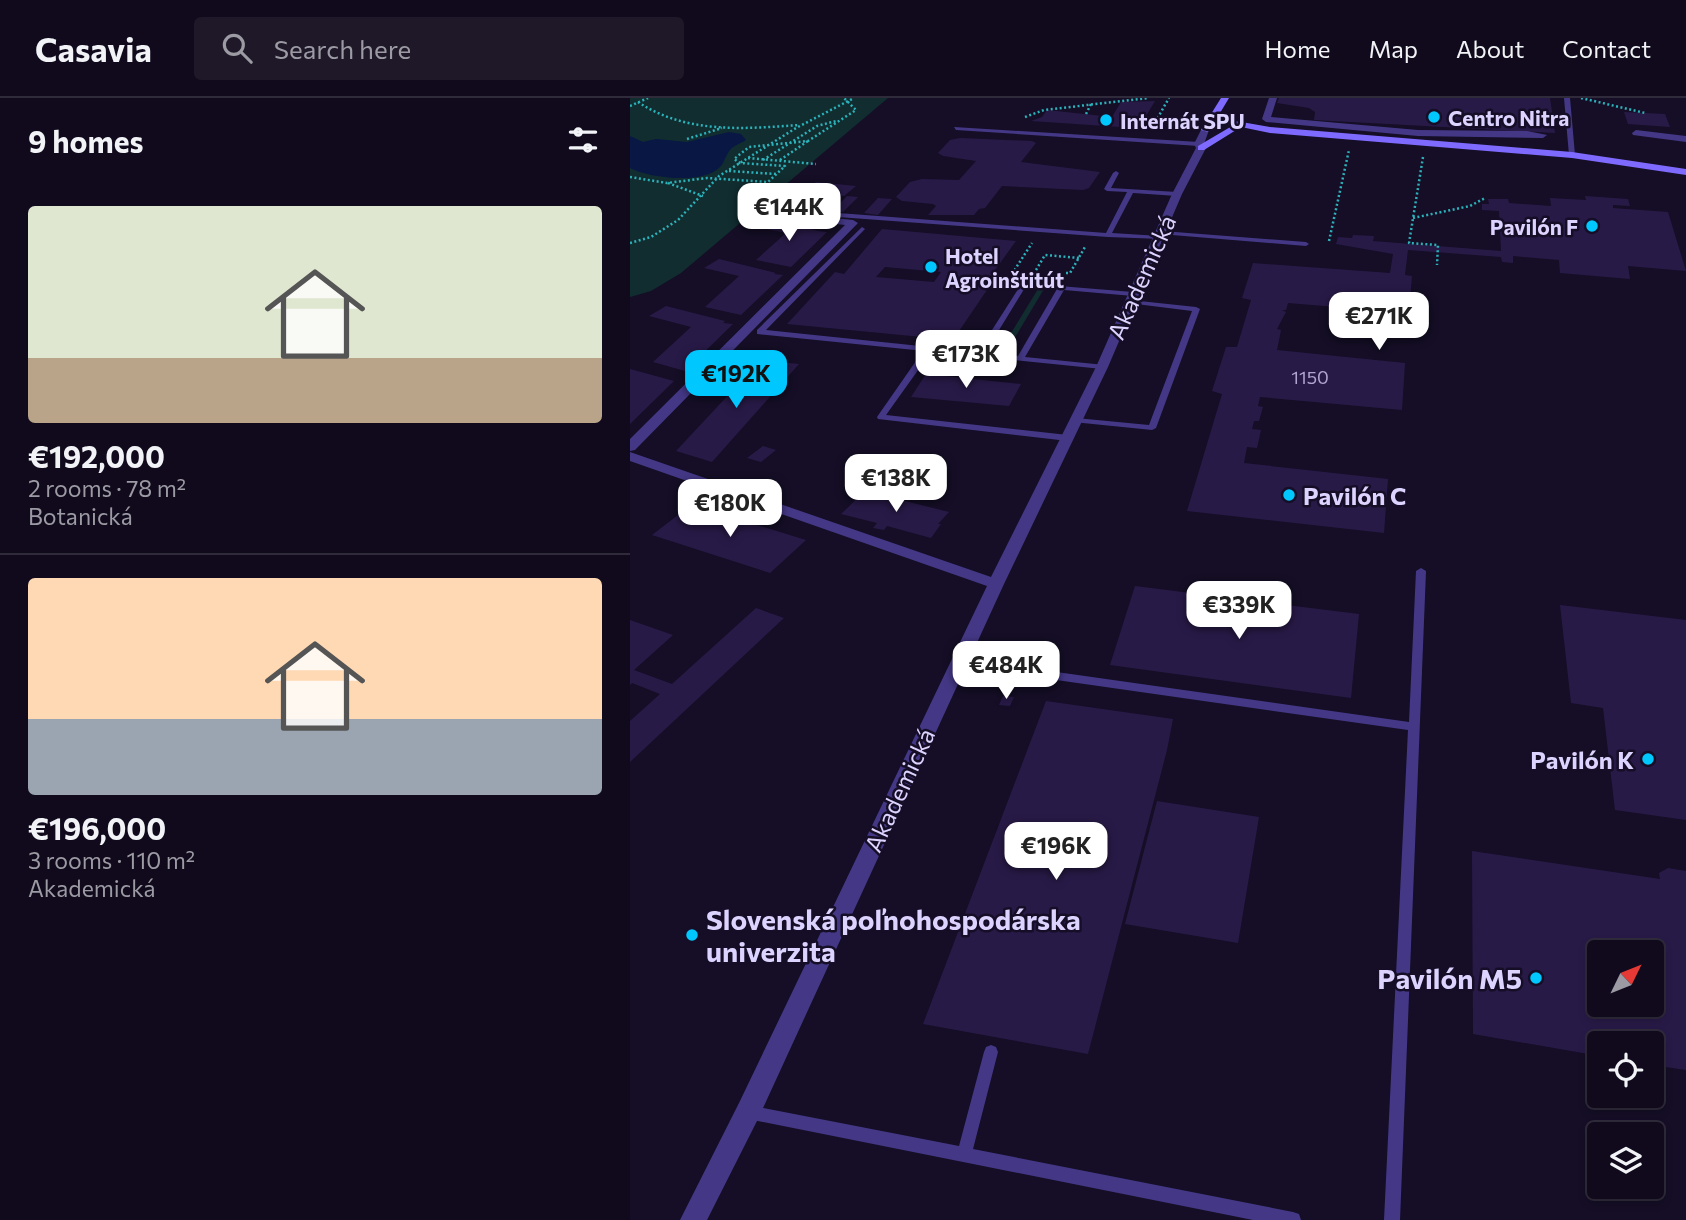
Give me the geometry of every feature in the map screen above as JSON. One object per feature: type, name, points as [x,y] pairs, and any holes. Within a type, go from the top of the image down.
[{"type":"street","points":[[1273,98],[1266,119],[1381,131],[1471,134],[1492,131],[1543,135]]},
{"type":"street","points":[[1238,125],[1205,130],[1208,122],[1221,107],[1227,122],[1262,129],[1572,155],[1686,172]]},
{"type":"street","points":[[1200,146],[1238,125]]},
{"type":"street","points":[[1224,134],[1262,129]]},
{"type":"street","name":"Akademická","points":[[693,1220],[748,1112],[996,584],[1102,367],[1205,130]]},
{"type":"street","points":[[1636,133],[1686,139]]},
{"type":"street","points":[[630,446],[853,223],[804,218]]},
{"type":"street","points":[[630,456],[996,584]]},
{"type":"lane","points":[[1567,98],[1572,155]]},
{"type":"lane","points":[[956,128],[1200,146]]},
{"type":"lane","points":[[1116,173],[1107,189],[1177,194]]},
{"type":"lane","points":[[1108,235],[1131,191]]},
{"type":"lane","points":[[838,215],[1108,235],[1161,235],[1306,244]]},
{"type":"lane","points":[[862,229],[760,332],[1102,367]]},
{"type":"lane","points":[[980,355],[1024,284],[1062,287],[1196,309],[1152,428],[1076,420]]},
{"type":"lane","points":[[1020,359],[1062,287]]},
{"type":"lane","points":[[975,369],[919,363],[881,417],[1068,438]]},
{"type":"lane","points":[[1392,1220],[1421,571]]},
{"type":"lane","points":[[960,660],[1414,727]]},
{"type":"lane","points":[[964,1156],[991,1052]]},
{"type":"lane","points":[[748,1112],[1293,1220]]},
{"type":"path","points":[[630,106],[649,98]]},
{"type":"path","points":[[778,161],[856,110],[844,98]]},
{"type":"path","points":[[630,243],[650,237],[678,220],[717,178],[728,170],[816,117],[854,98]]},
{"type":"path","points":[[1022,118],[1044,110],[1148,98]]},
{"type":"path","points":[[1150,130],[1169,98]]},
{"type":"path","points":[[1580,98],[1645,113]]},
{"type":"path","points":[[638,102],[652,114],[690,123],[727,127],[802,125]]},
{"type":"path","points":[[1086,114],[1091,104]]},
{"type":"path","points":[[1030,115],[1043,116]]},
{"type":"path","points":[[816,117],[816,136]]},
{"type":"path","points":[[763,160],[817,125],[840,120]]},
{"type":"path","points":[[687,139],[727,127]]},
{"type":"path","points":[[667,183],[717,178],[768,182],[785,166],[740,163],[734,159],[749,147],[808,141]]},
{"type":"path","points":[[1425,148],[1409,243],[1438,245],[1437,265]]},
{"type":"path","points":[[1329,241],[1349,150]]},
{"type":"path","points":[[747,158],[816,164]]},
{"type":"path","points":[[728,170],[777,174]]},
{"type":"path","points":[[630,177],[667,183],[703,196]]},
{"type":"path","points":[[1413,218],[1470,206],[1485,198]]},
{"type":"path","points":[[1007,282],[1033,242]]},
{"type":"path","points":[[1072,246],[1097,248]]},
{"type":"path","points":[[1058,272],[1069,273],[1085,247]]},
{"type":"path","points":[[1036,270],[1045,255],[1079,258]]},
{"type":"path","points":[[1016,268],[1047,271]]},
{"type":"path","points":[[973,280],[1024,284]]},
{"type":"green space","points":[[630,98],[888,98],[681,273],[651,291],[630,297]]},
{"type":"green space","points":[[1038,289],[1044,289],[1011,344],[1016,351],[996,352],[995,345],[1005,343]]},
{"type":"water","points":[[729,132],[741,134],[746,140],[732,148],[722,165],[712,173],[676,178],[650,175],[630,168],[630,136],[643,142],[656,139],[687,142]]},
{"type":"building","name":"Centro Nitra","points":[[1279,98],[1550,98],[1555,133],[1314,120],[1315,112],[1309,108],[1277,103]]},
{"type":"building","points":[[1155,101],[1143,121],[1120,127],[1031,121],[1042,117],[1047,110],[1112,117],[1121,102]]},
{"type":"building","points":[[1624,112],[1665,114],[1670,127],[1628,124]]},
{"type":"building","points":[[960,138],[1032,141],[1036,143],[1021,162],[1100,172],[1089,188],[1083,190],[1002,186],[985,208],[979,209],[974,215],[928,215],[936,206],[902,201],[896,197],[910,182],[922,179],[959,180],[976,161],[938,153],[950,140]]},
{"type":"building","points":[[816,182],[856,186],[844,196],[812,194],[808,190]]},
{"type":"building","points":[[847,196],[858,197],[843,212],[832,211]]},
{"type":"building","points":[[1585,196],[1628,199],[1630,206],[1613,205],[1613,208],[1668,212],[1686,271],[1628,266],[1630,279],[1560,273],[1559,260],[1513,256],[1513,263],[1502,262],[1501,257],[1408,250],[1405,275],[1412,276],[1409,313],[1288,303],[1286,310],[1282,310],[1286,312],[1277,329],[1281,330],[1277,350],[1405,363],[1402,410],[1260,397],[1258,406],[1263,407],[1259,421],[1254,421],[1252,429],[1261,430],[1257,448],[1247,447],[1244,463],[1388,479],[1384,533],[1187,511],[1222,394],[1212,391],[1226,347],[1237,347],[1251,300],[1242,298],[1253,263],[1390,273],[1393,254],[1336,244],[1338,237],[1352,238],[1353,235],[1374,236],[1373,241],[1501,251],[1499,211],[1482,210],[1482,204],[1489,204],[1488,199],[1508,199],[1509,203],[1551,206],[1550,198],[1586,200]]},
{"type":"building","points":[[878,198],[892,199],[878,215],[864,213]]},
{"type":"building","points":[[766,218],[827,232],[791,267],[756,260],[786,233],[753,226]]},
{"type":"building","points":[[882,229],[1016,241],[990,277],[977,276],[967,285],[989,287],[953,340],[787,324],[835,272],[844,274]],"holes":[[[885,267],[941,272],[934,282],[876,277]]]},
{"type":"building","points":[[719,259],[783,275],[741,315],[705,307],[739,276],[704,268]]},
{"type":"building","points":[[666,306],[733,324],[685,371],[653,362],[691,327],[649,316]]},
{"type":"building","points":[[761,360],[799,364],[712,462],[676,451]]},
{"type":"building","points":[[630,369],[674,381],[630,424]]},
{"type":"building","points":[[926,374],[1021,384],[1009,406],[911,397]]},
{"type":"building","points":[[763,446],[776,450],[761,462],[747,458]]},
{"type":"building","points":[[865,491],[949,512],[938,524],[941,524],[931,538],[887,526],[884,530],[873,528],[877,523],[841,514]]},
{"type":"building","points":[[691,505],[806,540],[770,573],[652,535]]},
{"type":"building","points":[[1135,586],[1359,614],[1351,698],[1110,665]]},
{"type":"building","name":"Pavilón K","points":[[1560,605],[1686,620],[1686,820],[1615,810],[1603,708],[1571,703]]},
{"type":"building","points":[[756,608],[784,618],[630,762],[630,721],[660,694],[632,683],[630,685],[630,620],[673,635],[634,670],[672,684]]},
{"type":"building","points":[[1003,696],[1014,697],[1010,706],[999,705]]},
{"type":"building","points":[[1046,701],[1173,719],[1088,1054],[923,1024]]},
{"type":"building","points":[[1157,801],[1259,817],[1238,943],[1125,924]]},
{"type":"building","name":"Pavilón M5","points":[[1472,851],[1660,879],[1659,873],[1668,868],[1686,871],[1686,1070],[1664,1067],[1664,1031],[1587,1031],[1587,1054],[1473,1034]]},
{"type":"place","name":"Centro Nitra","points":[[1434,117]]},
{"type":"place","name":"Internát SPU","points":[[1106,120]]},
{"type":"place","name":"Pavilón F","points":[[1592,226]]},
{"type":"place","name":"Hotel Agroinštitút","points":[[931,267]]},
{"type":"place","name":"Pavilón C","points":[[1289,495]]},
{"type":"place","name":"Pavilón K","points":[[1648,759]]},
{"type":"place","name":"Slovenská poľnohospodárska univerzita","points":[[692,935]]},
{"type":"place","name":"Pavilón M5","points":[[1536,978]]}]
